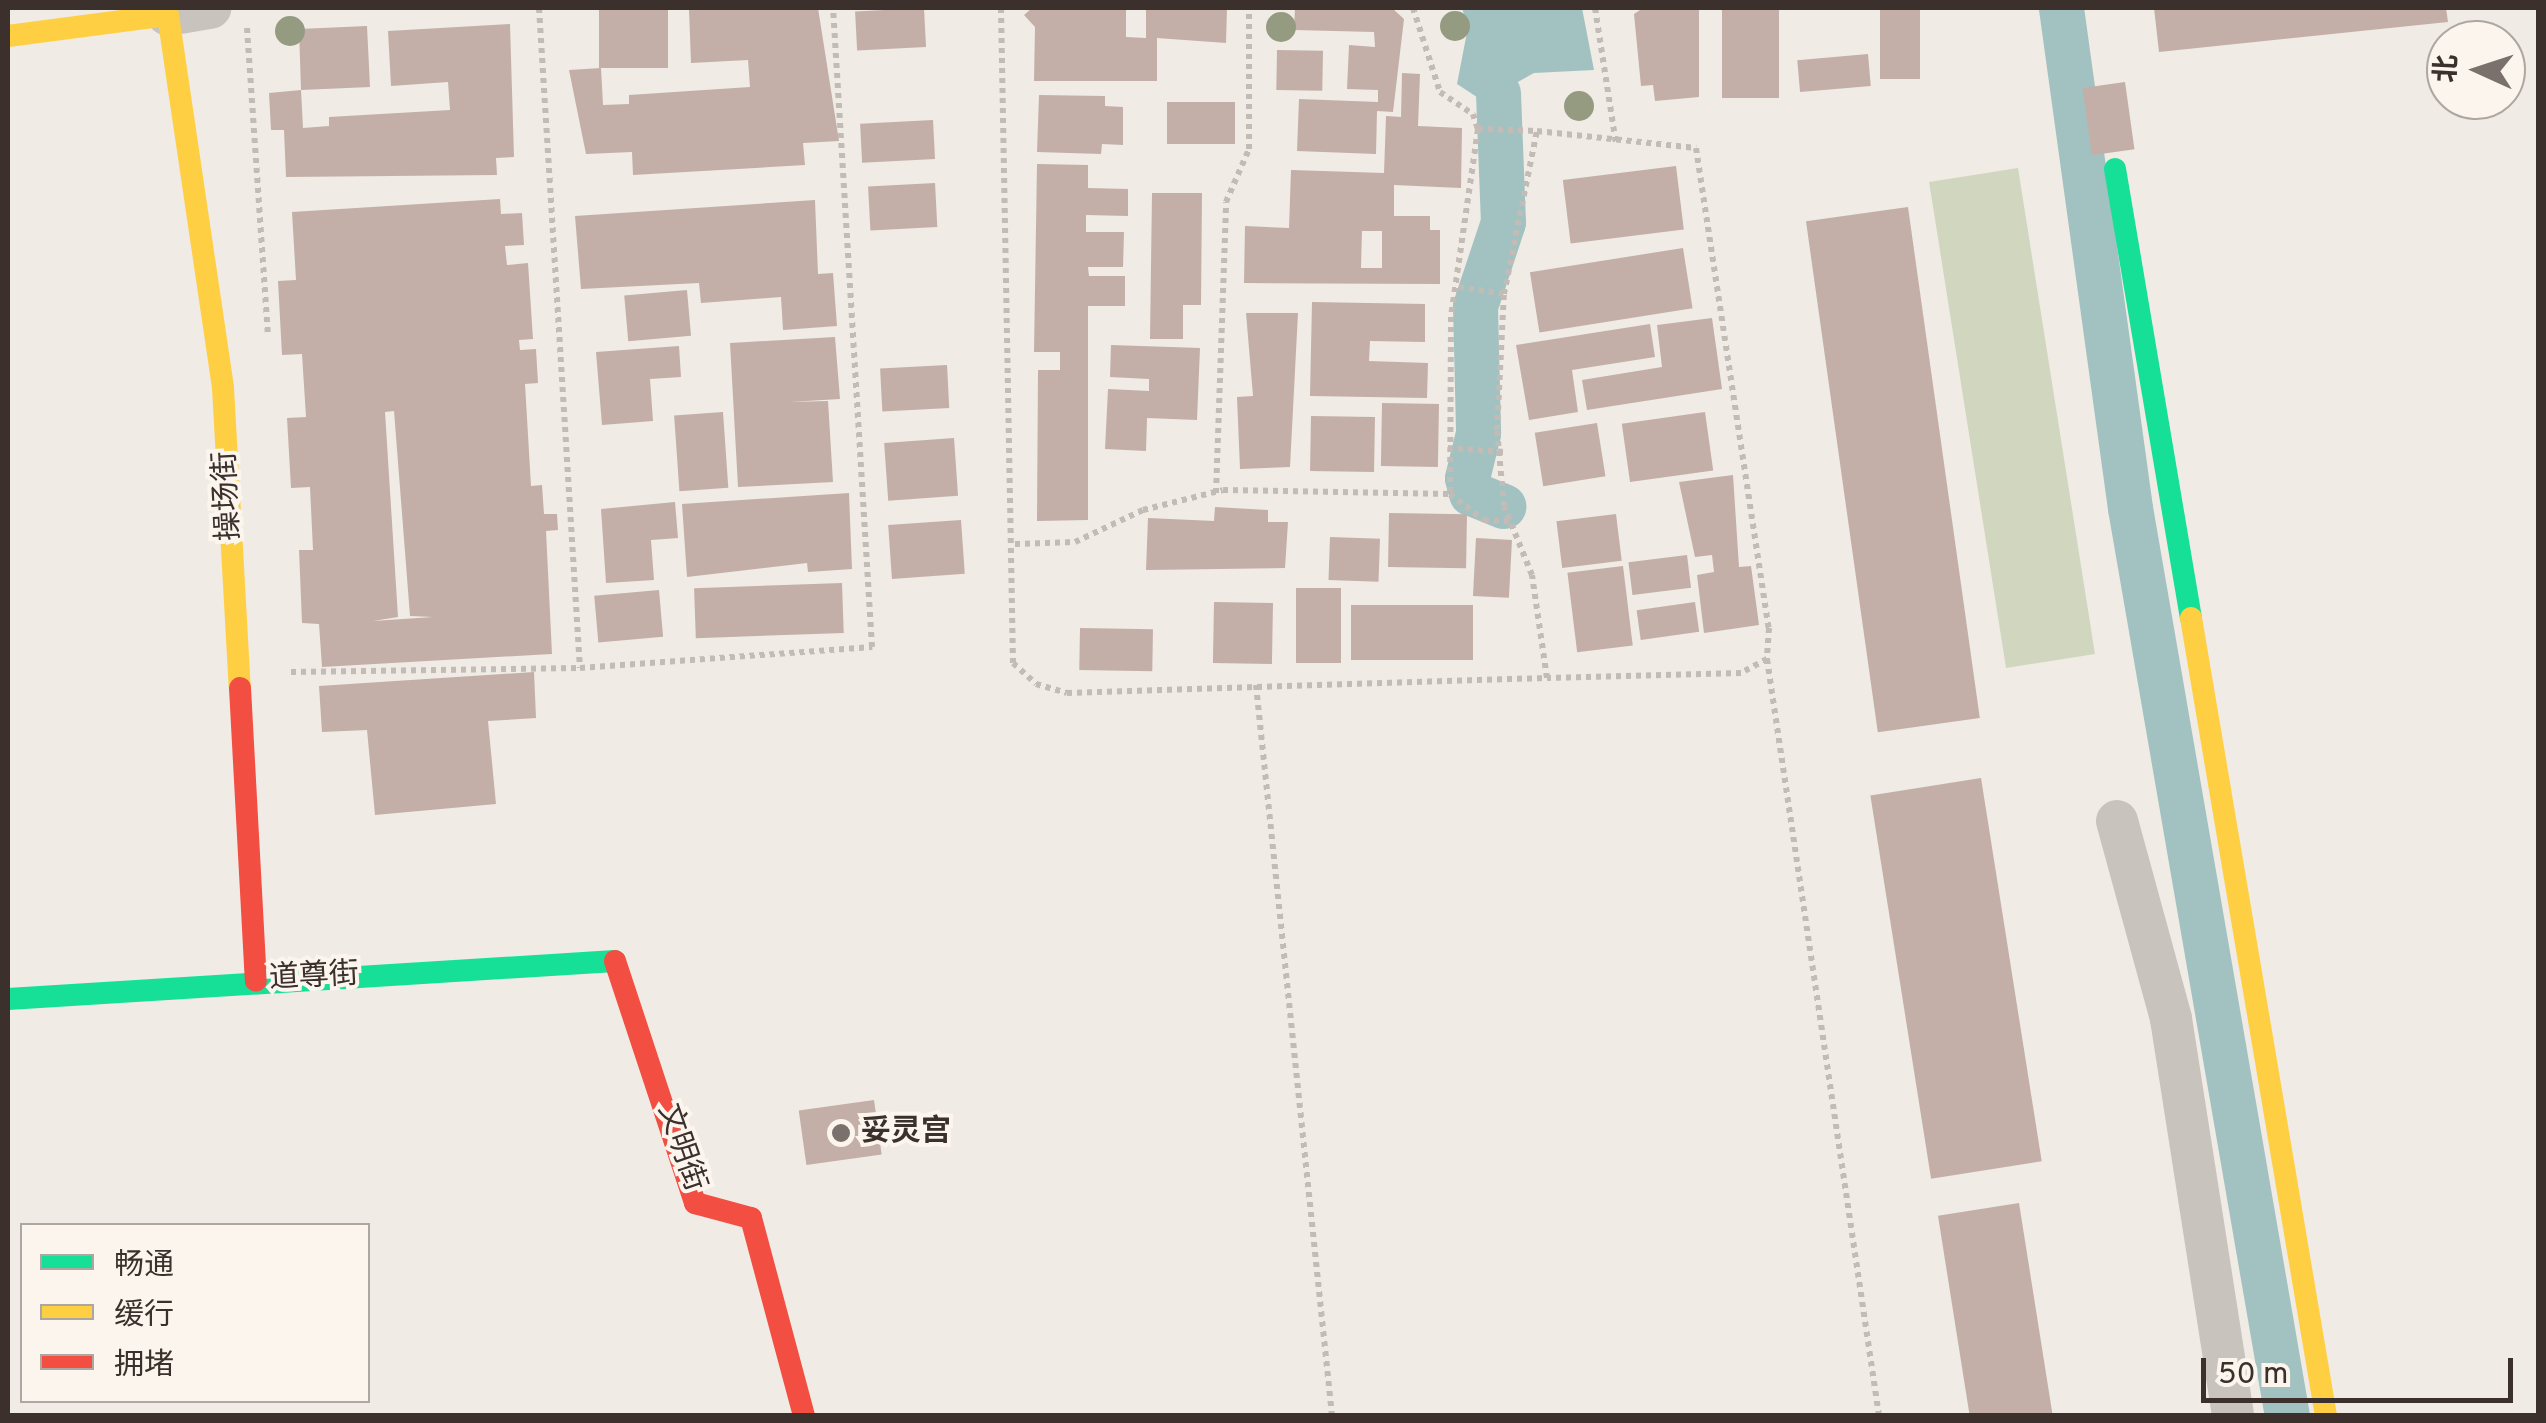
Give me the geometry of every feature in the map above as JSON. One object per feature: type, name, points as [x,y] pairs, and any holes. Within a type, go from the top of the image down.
[{"type":"street","points":[[8,36],[210,8]]},
{"type":"street","name":"操场街","points":[[168,15],[224,388],[256,981]]},
{"type":"street","points":[[2115,169],[2326,1416]]},
{"type":"street","points":[[2117,822],[2171,1019],[2233,1416]]},
{"type":"street","name":"道尊街","points":[[8,999],[621,960]]},
{"type":"street","name":"文明街","points":[[621,960],[695,1203],[752,1218],[804,1416]]},
{"type":"path","points":[[538,8],[580,668]]},
{"type":"path","points":[[291,678],[580,668],[872,647],[834,8]]},
{"type":"path","points":[[1001,8],[1015,544],[1012,663],[1036,684],[1068,693],[1741,673],[1767,658]]},
{"type":"path","points":[[1216,492],[1226,202],[1248,150],[1249,8]]},
{"type":"path","points":[[1413,8],[1440,92],[1474,114],[1478,129],[1459,287],[1448,448],[1450,494]]},
{"type":"path","points":[[1595,8],[1616,143]]},
{"type":"path","points":[[1478,129],[1538,131],[1616,143],[1696,148],[1879,1416]]},
{"type":"path","points":[[1538,131],[1504,294],[1496,396],[1510,522],[1532,575],[1547,678]]},
{"type":"path","points":[[1459,287],[1504,294]]},
{"type":"path","points":[[1448,448],[1504,452]]},
{"type":"path","points":[[1015,544],[1076,542],[1142,510],[1216,492],[1450,494],[1484,520],[1510,522]]},
{"type":"path","points":[[1256,685],[1332,1416]]},
{"type":"green space","points":[[2018,168],[2095,654],[2006,668],[1929,182]]},
{"type":"water","points":[[1462,8],[1582,8],[1594,70],[1534,73],[1483,101],[1457,84],[1468,27]]},
{"type":"building","points":[[599,8],[668,8],[668,68],[599,68]]},
{"type":"building","points":[[818,8],[839,141],[803,143],[805,165],[633,175],[632,152],[586,154],[569,70],[601,68],[603,105],[629,104],[629,95],[750,87],[748,60],[691,63],[689,9]]},
{"type":"building","points":[[924,8],[926,47],[857,51],[855,12]]},
{"type":"building","points":[[1032,8],[1126,8],[1126,37],[1146,38],[1146,8],[1227,8],[1226,43],[1157,38],[1157,81],[1034,81],[1035,27],[1024,15]]},
{"type":"building","points":[[1295,8],[1392,8],[1404,19],[1393,112],[1377,111],[1376,154],[1297,151],[1299,99],[1378,102],[1378,90],[1347,89],[1349,45],[1375,47],[1374,32],[1294,30]]},
{"type":"building","points":[[1643,8],[1699,8],[1699,97],[1655,101],[1653,85],[1641,86],[1634,14]]},
{"type":"building","points":[[1722,8],[1779,8],[1779,98],[1722,98]]},
{"type":"building","points":[[1880,8],[1920,8],[1920,79],[1880,79]]},
{"type":"building","points":[[2154,8],[2446,8],[2448,20],[2426,20],[2426,24],[2159,52]]},
{"type":"building","points":[[510,24],[514,157],[496,158],[497,175],[286,177],[284,130],[271,130],[269,93],[301,90],[303,128],[329,126],[329,117],[450,110],[448,82],[391,86],[388,31]]},
{"type":"building","points":[[367,26],[370,87],[301,90],[299,29]]},
{"type":"building","points":[[1277,50],[1323,51],[1322,91],[1276,90]]},
{"type":"building","points":[[1868,54],[1871,86],[1800,92],[1797,60]]},
{"type":"building","points":[[1402,73],[1420,74],[1418,126],[1462,128],[1461,188],[1394,185],[1394,216],[1430,216],[1430,230],[1440,230],[1440,284],[1244,283],[1245,226],[1289,228],[1291,170],[1384,173],[1386,116],[1401,117]],"holes":[[[1362,231],[1382,231],[1382,268],[1361,268]]]},
{"type":"building","points":[[2125,82],[2134,149],[2092,155],[2082,88]]},
{"type":"building","points":[[1039,95],[1105,96],[1105,106],[1123,107],[1123,145],[1102,144],[1101,154],[1037,152]]},
{"type":"building","points":[[1167,102],[1235,102],[1235,144],[1167,144]]},
{"type":"building","points":[[933,120],[935,159],[862,163],[860,124]]},
{"type":"building","points":[[1037,164],[1088,165],[1088,188],[1128,189],[1128,216],[1086,215],[1086,232],[1124,232],[1123,267],[1088,267],[1089,276],[1125,276],[1125,306],[1088,306],[1088,520],[1037,521],[1038,370],[1060,370],[1060,352],[1034,352]]},
{"type":"building","points":[[1676,166],[1684,230],[1571,243],[1563,180]]},
{"type":"building","points":[[935,183],[937,227],[870,230],[868,187]]},
{"type":"building","points":[[1152,193],[1202,193],[1201,305],[1183,305],[1183,339],[1150,339]]},
{"type":"building","points":[[500,199],[501,214],[522,213],[524,245],[505,246],[507,265],[528,263],[533,339],[519,340],[520,350],[536,349],[538,383],[525,384],[531,486],[542,485],[544,514],[557,514],[558,530],[546,531],[552,654],[322,667],[319,624],[302,623],[299,550],[313,550],[310,487],[291,488],[287,418],[306,417],[302,354],[282,355],[278,281],[296,280],[292,212]],"holes":[[[394,411],[410,616],[433,617],[373,621],[398,617],[385,412]]]},
{"type":"building","points":[[815,200],[818,274],[833,273],[837,326],[783,330],[781,297],[701,303],[699,283],[581,289],[575,216]]},
{"type":"building","points":[[1908,207],[1980,718],[1878,732],[1806,221]]},
{"type":"building","points":[[1683,248],[1693,308],[1539,332],[1530,272]]},
{"type":"building","points":[[687,290],[691,336],[628,341],[624,295]]},
{"type":"building","points":[[1312,302],[1425,304],[1425,342],[1370,341],[1369,361],[1428,363],[1427,398],[1310,396]]},
{"type":"building","points":[[1246,313],[1298,313],[1290,467],[1240,469],[1237,397],[1253,396]]},
{"type":"building","points":[[1712,318],[1722,389],[1587,410],[1582,380],[1662,367],[1657,325]]},
{"type":"building","points":[[1650,324],[1655,357],[1572,370],[1578,412],[1529,420],[1516,345]]},
{"type":"building","points":[[835,337],[840,399],[789,402],[828,401],[833,482],[738,487],[730,343]]},
{"type":"building","points":[[1111,345],[1200,348],[1197,420],[1147,418],[1146,451],[1105,449],[1108,389],[1149,391],[1149,379],[1110,377]]},
{"type":"building","points":[[679,346],[681,377],[650,379],[653,421],[602,425],[596,352]]},
{"type":"building","points":[[947,365],[949,408],[882,411],[880,369]]},
{"type":"building","points":[[1382,403],[1439,404],[1438,467],[1381,466]]},
{"type":"building","points":[[723,412],[728,488],[679,491],[674,415]]},
{"type":"building","points":[[1705,412],[1713,470],[1630,482],[1622,424]]},
{"type":"building","points":[[1311,416],[1375,417],[1374,472],[1310,471]]},
{"type":"building","points":[[1597,423],[1605,476],[1543,486],[1535,433]]},
{"type":"building","points":[[954,438],[958,496],[888,501],[884,443]]},
{"type":"building","points":[[1733,475],[1739,567],[1751,566],[1759,625],[1704,633],[1697,575],[1714,572],[1712,555],[1695,557],[1679,482]]},
{"type":"building","points":[[849,493],[852,569],[808,572],[807,563],[687,577],[682,504]]},
{"type":"building","points":[[675,502],[678,538],[651,540],[654,580],[606,583],[601,509]]},
{"type":"building","points":[[1215,507],[1268,510],[1268,522],[1288,522],[1285,568],[1146,570],[1148,518],[1214,521]]},
{"type":"building","points":[[1389,513],[1467,514],[1466,568],[1388,567]]},
{"type":"building","points":[[1616,514],[1622,561],[1562,568],[1556,521]]},
{"type":"building","points":[[961,520],[965,574],[892,579],[888,525]]},
{"type":"building","points":[[1330,537],[1380,539],[1378,582],[1328,580]]},
{"type":"building","points":[[1476,538],[1512,540],[1509,598],[1473,596]]},
{"type":"building","points":[[1687,555],[1691,588],[1632,595],[1628,562]]},
{"type":"building","points":[[1623,566],[1633,645],[1577,652],[1567,573]]},
{"type":"building","points":[[842,583],[844,633],[696,638],[694,588]]},
{"type":"building","points":[[1296,588],[1341,588],[1341,663],[1296,663]]},
{"type":"building","points":[[659,590],[663,637],[598,642],[594,596]]},
{"type":"building","points":[[1214,602],[1273,603],[1272,664],[1213,663]]},
{"type":"building","points":[[1695,602],[1699,632],[1641,640],[1637,610]]},
{"type":"building","points":[[1351,605],[1473,605],[1473,660],[1351,660]]},
{"type":"building","points":[[1080,628],[1153,629],[1152,671],[1079,670]]},
{"type":"building","points":[[534,672],[536,718],[488,721],[496,804],[375,815],[367,730],[322,732],[319,686]]},
{"type":"building","points":[[1981,778],[2042,1161],[1931,1179],[1870,796]]},
{"type":"building","name":"妥灵宫","points":[[874,1100],[882,1154],[806,1165],[799,1111]]},
{"type":"building","points":[[2019,1203],[2053,1415],[1970,1416],[1938,1216]]},
{"type":"waterway","points":[[2061,8],[2130,508],[2287,1416]]},
{"type":"waterway","points":[[1498,93],[1503,222],[1475,306],[1478,433],[1467,478],[1471,493],[1504,506]]},
{"type":"traffic: fast","points":[[2115,169],[2191,618]]},
{"type":"traffic: fast","points":[[8,999],[615,961]]},
{"type":"traffic: slow","points":[[8,36],[168,15],[223,388],[240,688]]},
{"type":"traffic: slow","points":[[2191,618],[2326,1416]]},
{"type":"traffic: jam","points":[[240,688],[256,981]]},
{"type":"traffic: jam","points":[[615,961],[695,1203],[751,1218],[804,1416]]},
{"type":"place","name":"妥灵宫","points":[[841,1133]]}]
